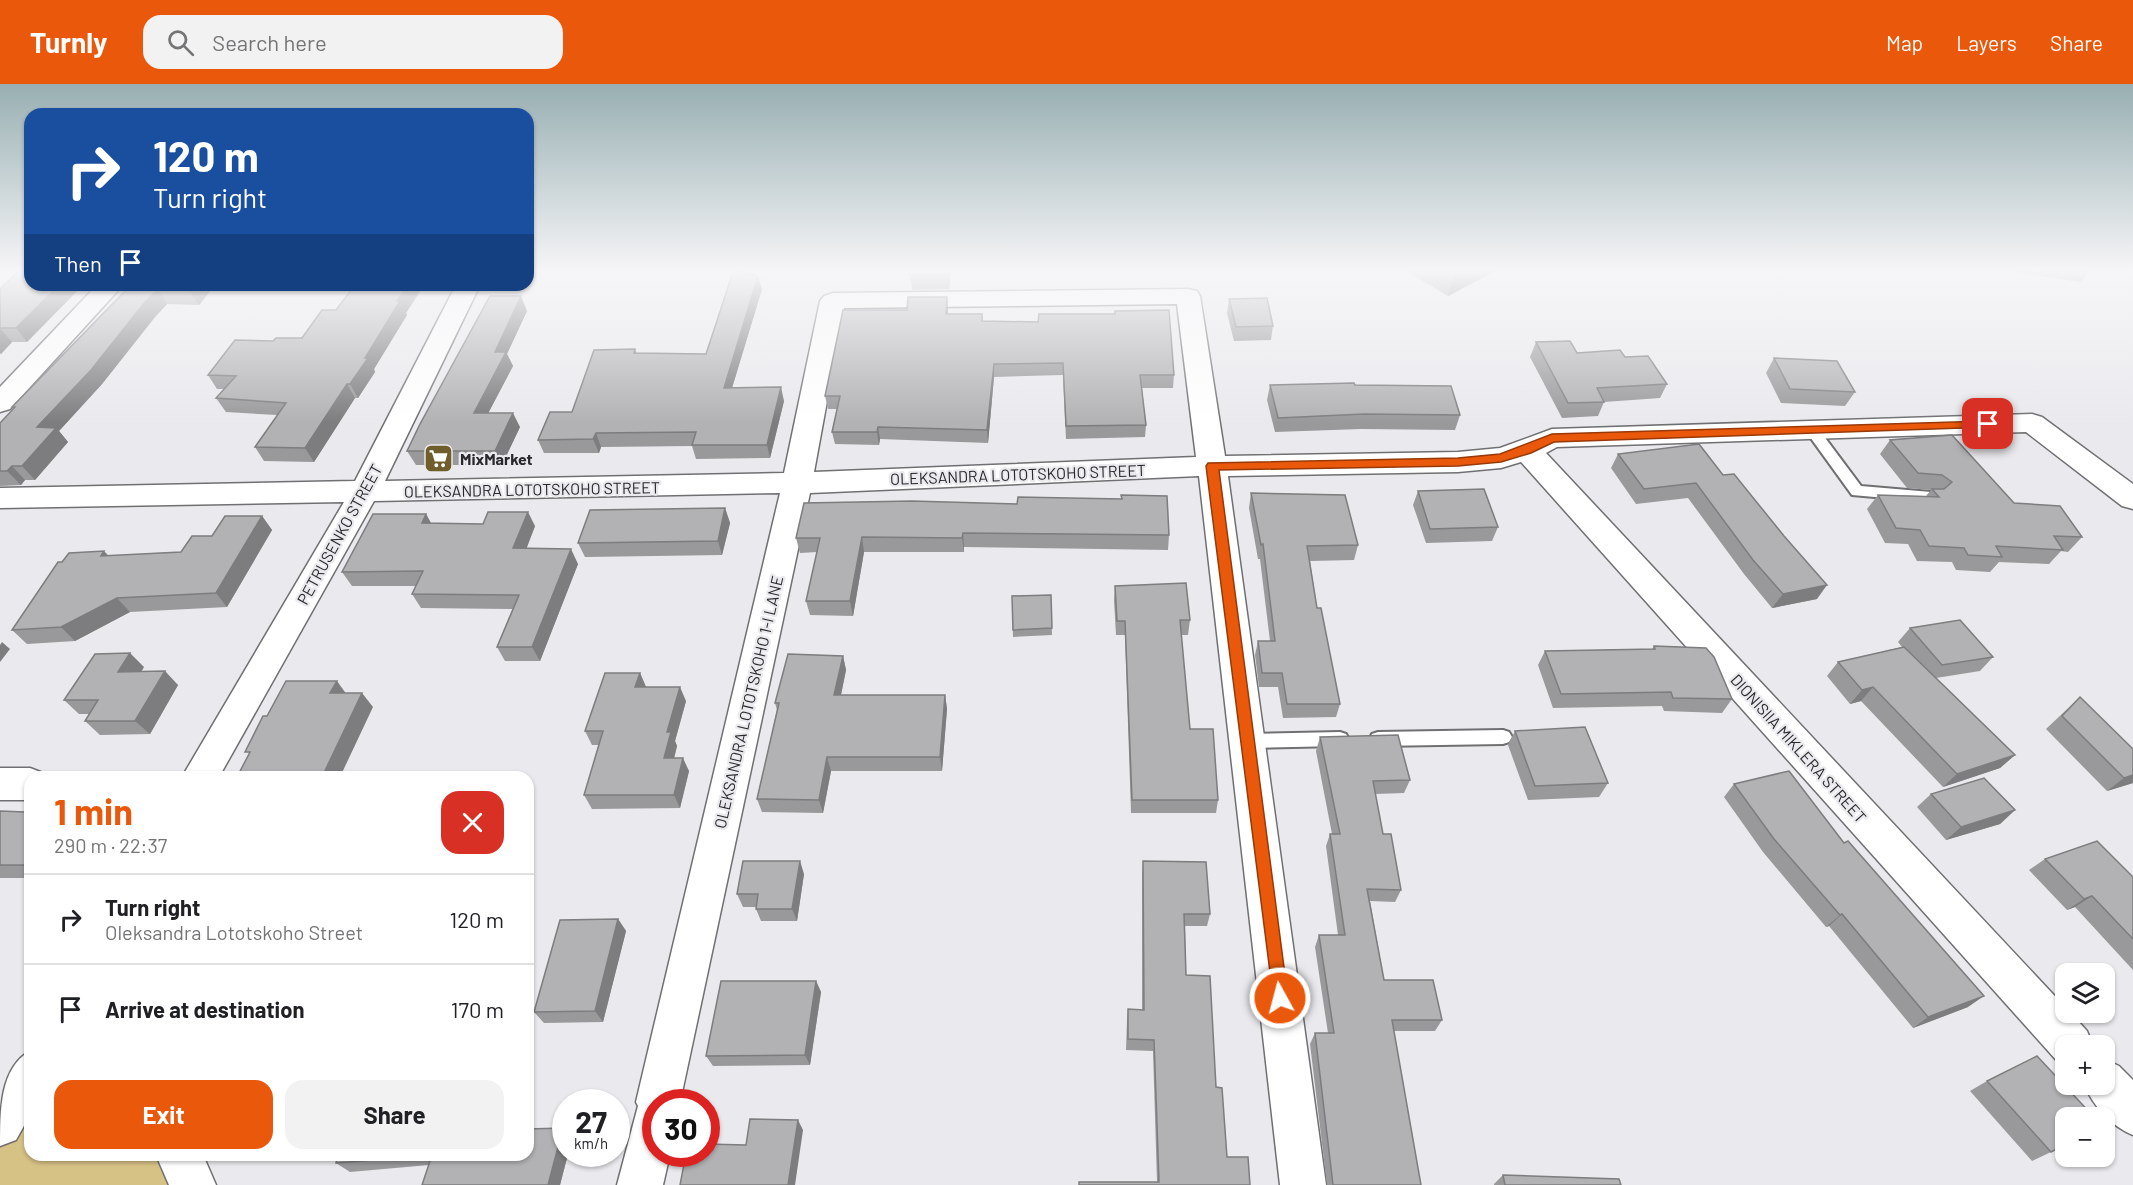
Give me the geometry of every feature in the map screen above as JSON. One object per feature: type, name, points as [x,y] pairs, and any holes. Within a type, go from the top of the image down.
[{"type":"street","points":[[0,403],[78,320]]},
{"type":"street","name":"PETRUSENKO STREET","points":[[203,771],[364,493],[450,320]]},
{"type":"street","name":"OLEKSANDRA LOTOTSKOHO 1-I LANE","points":[[661,1089],[798,483],[829,320]]},
{"type":"street","name":"OLEKSANDRA LOTOTSKOHO 1-I LANE","points":[[1191,320],[1212,466]]},
{"type":"street","name":"OLEKSANDRA LOTOTSKOHO STREET","points":[[0,498],[364,493],[798,483],[1212,466],[1458,462],[1501,458],[1527,450],[1552,438],[2032,423],[2133,499]]},
{"type":"street","name":"DIONISIIA MIKLERA STREET","points":[[1527,450],[2062,1035]]},
{"type":"street","points":[[1212,466],[1303,1185]]},
{"type":"street","points":[[0,784],[24,784]]},
{"type":"street","points":[[0,1124],[24,1083]]},
{"type":"street","points":[[2115,1094],[2133,1113]]},
{"type":"street","points":[[182,1161],[193,1185]]},
{"type":"street","points":[[640,1185],[644,1167]]},
{"type":"lane","points":[[1812,430],[1857,491],[1931,497]]},
{"type":"lane","points":[[1248,741],[1503,737]]},
{"type":"shaded area","points":[[24,1083],[24,1161],[182,1161],[193,1185],[0,1185],[0,1124]]},
{"type":"building","points":[[0,320],[24,320],[16,328],[0,328]]},
{"type":"building","points":[[96,320],[130,320],[91,370],[37,427],[56,428],[22,466],[12,466],[7,471],[0,471],[0,423],[15,407],[12,407]]},
{"type":"building","points":[[315,320],[388,320],[365,358],[368,358],[350,384],[347,384],[305,448],[255,447],[286,403],[216,398],[236,376],[208,375],[235,340],[273,341],[276,338],[302,338]]},
{"type":"building","points":[[477,320],[510,320],[495,352],[506,352],[474,413],[513,413],[495,451],[407,451]]},
{"type":"building","points":[[717,320],[745,320],[724,388],[781,387],[767,445],[692,445],[696,432],[596,433],[593,439],[538,440],[550,412],[572,412],[594,350],[635,349],[634,353],[706,354]]},
{"type":"building","points":[[841,320],[1170,320],[1174,375],[1140,375],[1146,425],[1066,426],[1063,363],[994,364],[987,430],[878,427],[877,432],[832,432],[840,396],[825,396]]},
{"type":"building","points":[[1234,320],[1272,320],[1273,326],[1236,327]]},
{"type":"building","points":[[1570,341],[1577,353],[1620,350],[1625,357],[1648,356],[1667,384],[1597,388],[1604,402],[1568,403],[1536,342]]},
{"type":"building","points":[[1774,358],[1837,361],[1855,392],[1790,389]]},
{"type":"building","points":[[1354,383],[1355,385],[1451,386],[1460,415],[1364,414],[1278,418],[1270,385]]},
{"type":"building","points":[[1952,435],[2014,503],[2060,506],[2082,537],[2054,536],[2063,550],[1996,546],[2002,557],[1968,555],[1964,548],[1929,546],[1920,530],[1896,528],[1878,495],[1939,497],[1932,489],[1944,489],[1952,482],[1942,475],[1918,473],[1890,440]]},
{"type":"building","points":[[1699,444],[1723,475],[1734,474],[1827,585],[1783,594],[1753,560],[1696,483],[1644,489],[1618,454]]},
{"type":"building","points":[[1484,489],[1498,527],[1430,529],[1418,491]]},
{"type":"building","points":[[1251,493],[1345,495],[1358,545],[1307,546],[1317,608],[1321,608],[1340,704],[1287,704],[1282,673],[1262,673],[1258,641],[1275,641],[1263,544],[1261,545]]},
{"type":"building","points":[[1121,495],[1167,496],[1169,535],[963,533],[962,538],[862,537],[850,601],[806,601],[820,538],[796,538],[804,503],[912,501],[1017,504],[1018,497],[1122,499]]},
{"type":"building","points":[[725,508],[718,541],[578,543],[590,510]]},
{"type":"building","points":[[488,512],[528,512],[513,548],[571,549],[532,647],[497,647],[519,595],[412,594],[423,571],[342,572],[373,514],[426,514],[422,523],[483,524]]},
{"type":"building","points":[[225,516],[262,516],[216,593],[117,598],[61,627],[12,630],[58,562],[62,562],[69,553],[104,551],[101,556],[181,552],[192,536],[212,536]]},
{"type":"building","points":[[1186,583],[1190,620],[1180,620],[1190,729],[1213,729],[1218,800],[1132,800],[1125,621],[1117,621],[1115,586]]},
{"type":"building","points":[[1051,595],[1052,628],[1013,630],[1012,596]]},
{"type":"building","points":[[1960,620],[1993,657],[1942,665],[1910,628]]},
{"type":"building","points":[[1654,646],[1706,648],[1714,657],[1732,699],[1673,698],[1671,692],[1561,694],[1545,651],[1655,649]]},
{"type":"building","points":[[1904,647],[2015,755],[1957,774],[1873,687],[1862,690],[1838,662]]},
{"type":"building","points":[[130,653],[118,672],[165,671],[135,721],[85,721],[98,700],[64,700],[95,654]]},
{"type":"building","points":[[788,654],[843,656],[834,695],[945,695],[940,757],[827,757],[819,800],[757,799],[779,703],[775,703]]},
{"type":"building","points":[[605,673],[640,673],[635,687],[680,687],[667,732],[671,732],[664,758],[683,758],[674,795],[584,795],[603,731],[585,731]]},
{"type":"building","points":[[286,681],[337,681],[330,693],[362,693],[325,771],[240,771],[250,752],[245,752],[263,716],[267,716]]},
{"type":"building","points":[[2080,697],[2133,749],[2133,775],[2124,778],[2062,716]]},
{"type":"building","points":[[1585,727],[1608,783],[1535,786],[1515,731]]},
{"type":"building","points":[[1398,735],[1410,780],[1373,781],[1383,834],[1391,834],[1401,890],[1367,889],[1384,980],[1433,980],[1442,1020],[1392,1020],[1421,1185],[1333,1185],[1315,1033],[1334,1033],[1319,935],[1345,935],[1330,834],[1340,834],[1320,737]]},
{"type":"building","points":[[1789,771],[1844,843],[1848,841],[1984,996],[1928,1017],[1842,914],[1840,915],[1774,839],[1734,784]]},
{"type":"building","points":[[1984,778],[2015,810],[1961,827],[1931,794]]},
{"type":"building","points":[[0,811],[24,812],[24,865],[0,865]]},
{"type":"building","points":[[2097,841],[2133,877],[2133,939],[2092,896],[2084,899],[2045,859]]},
{"type":"building","points":[[743,861],[800,861],[792,909],[756,909],[758,894],[737,894]]},
{"type":"building","points":[[1143,861],[1206,862],[1210,914],[1184,914],[1186,975],[1210,976],[1216,1087],[1222,1088],[1227,1157],[1248,1157],[1250,1185],[1079,1185],[1079,1182],[1159,1182],[1154,1040],[1128,1039],[1128,1009],[1144,1010]]},
{"type":"building","points":[[618,919],[595,1011],[534,1012],[560,920]]},
{"type":"building","points":[[721,981],[816,981],[805,1055],[706,1056]]},
{"type":"building","points":[[2037,1056],[2055,1075],[2055,1095],[2073,1095],[2085,1107],[2055,1107],[2055,1150],[2051,1152],[1987,1081]]},
{"type":"building","points":[[750,1119],[798,1120],[788,1185],[680,1185],[683,1167],[720,1167],[720,1144],[746,1145]]},
{"type":"building","points":[[552,1128],[553,1167],[548,1185],[422,1185],[430,1161],[534,1161],[534,1129]]},
{"type":"building","points":[[336,1161],[361,1161],[336,1163]]},
{"type":"building","points":[[1503,1175],[1619,1179],[1621,1185],[1505,1185]]},
{"type":"place","name":"MixMarket","points":[[439,458]]},
{"type":"route","points":[[1280,998],[1212,466],[1458,462],[1501,458],[1527,450],[1552,438],[1988,424]]}]
